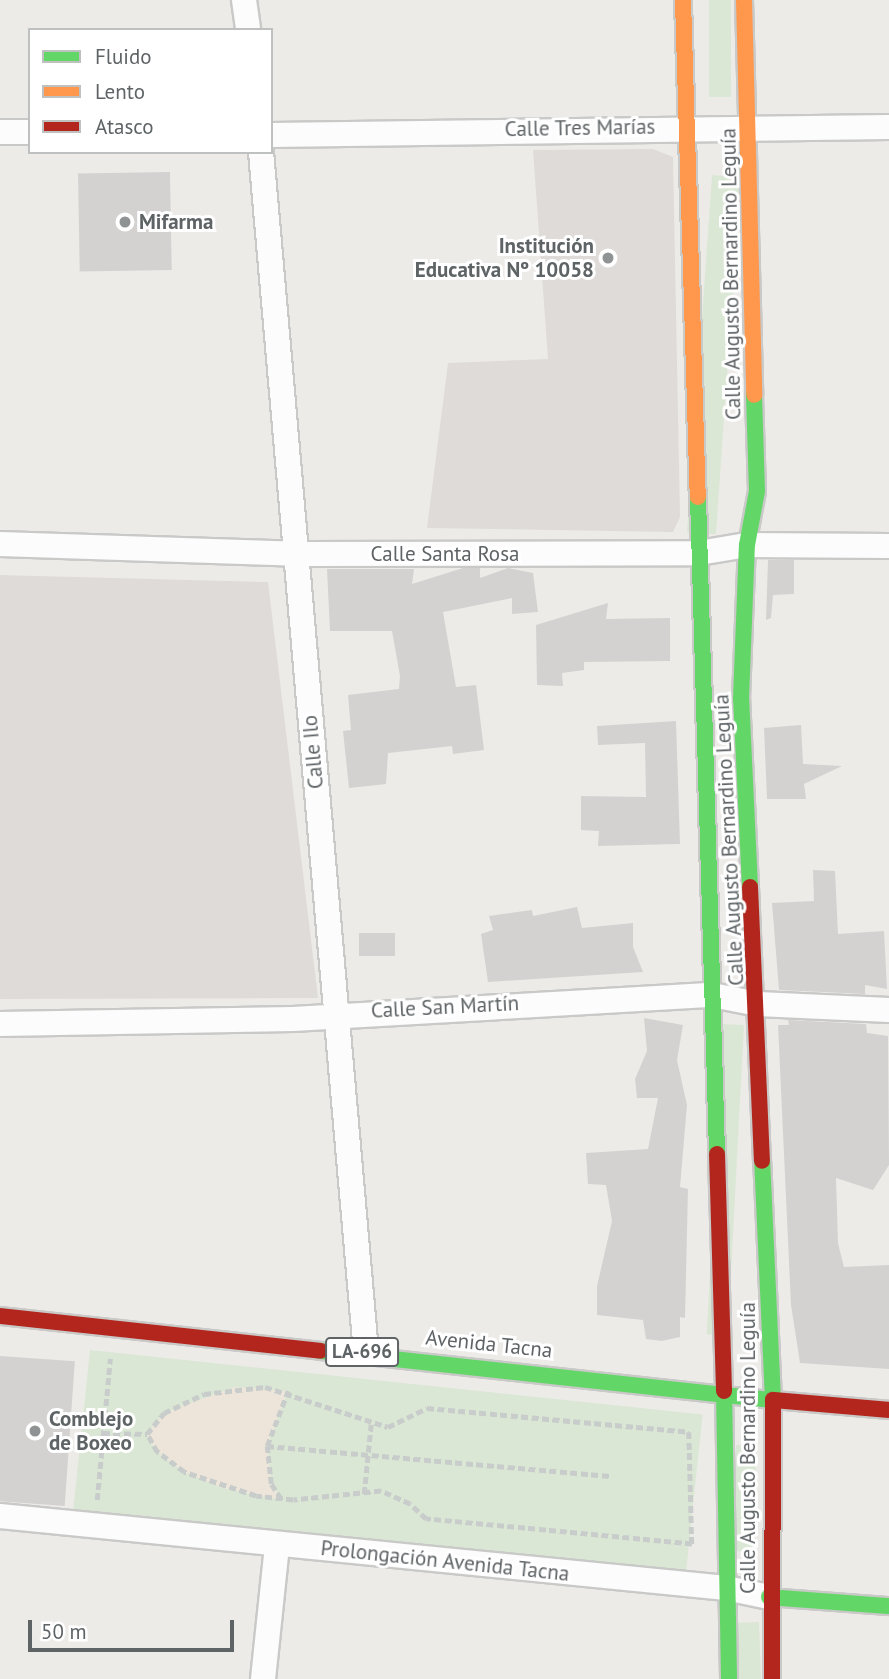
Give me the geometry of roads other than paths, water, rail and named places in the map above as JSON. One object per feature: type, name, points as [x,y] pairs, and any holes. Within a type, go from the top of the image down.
[{"type":"main road","name":"Calle Augusto Bernardino Leguía","points":[[683,0],[724,1391],[729,1679]]},
{"type":"main road","name":"Calle Augusto Bernardino Leguía","points":[[744,0],[750,131],[757,491],[747,545],[741,699],[758,1004],[774,1400],[769,1597],[772,1679]]},
{"type":"main road","name":"Avenida Tacna","points":[[0,1315],[113,1324],[724,1391],[774,1400],[889,1410]]},
{"type":"main road","name":"Prolongación Avenida Tacna","points":[[769,1597],[889,1606]]},
{"type":"street","points":[[244,0],[248,28]]},
{"type":"street","name":"Calle Tres Marías","points":[[273,135],[686,126],[750,131],[889,127]]},
{"type":"street","points":[[0,132],[28,132]]},
{"type":"street","name":"Calle Ilo","points":[[261,154],[366,1352]]},
{"type":"street","name":"Calle Santa Rosa","points":[[0,544],[296,554],[699,553],[747,545],[889,546]]},
{"type":"street","name":"Calle San Martín","points":[[0,1024],[293,1019],[336,1013],[712,995],[758,1004],[889,1010]]},
{"type":"street","name":"Prolongación Avenida Tacna","points":[[0,1516],[726,1588],[769,1597]]},
{"type":"street","points":[[263,1679],[277,1545]]},
{"type":"place","name":"Mifarma","points":[[125,222]]},
{"type":"place","name":"Institución Educativa Nº 10058","points":[[608,258]]},
{"type":"place","name":"Comblejo de Boxeo","points":[[35,1431]]}]
